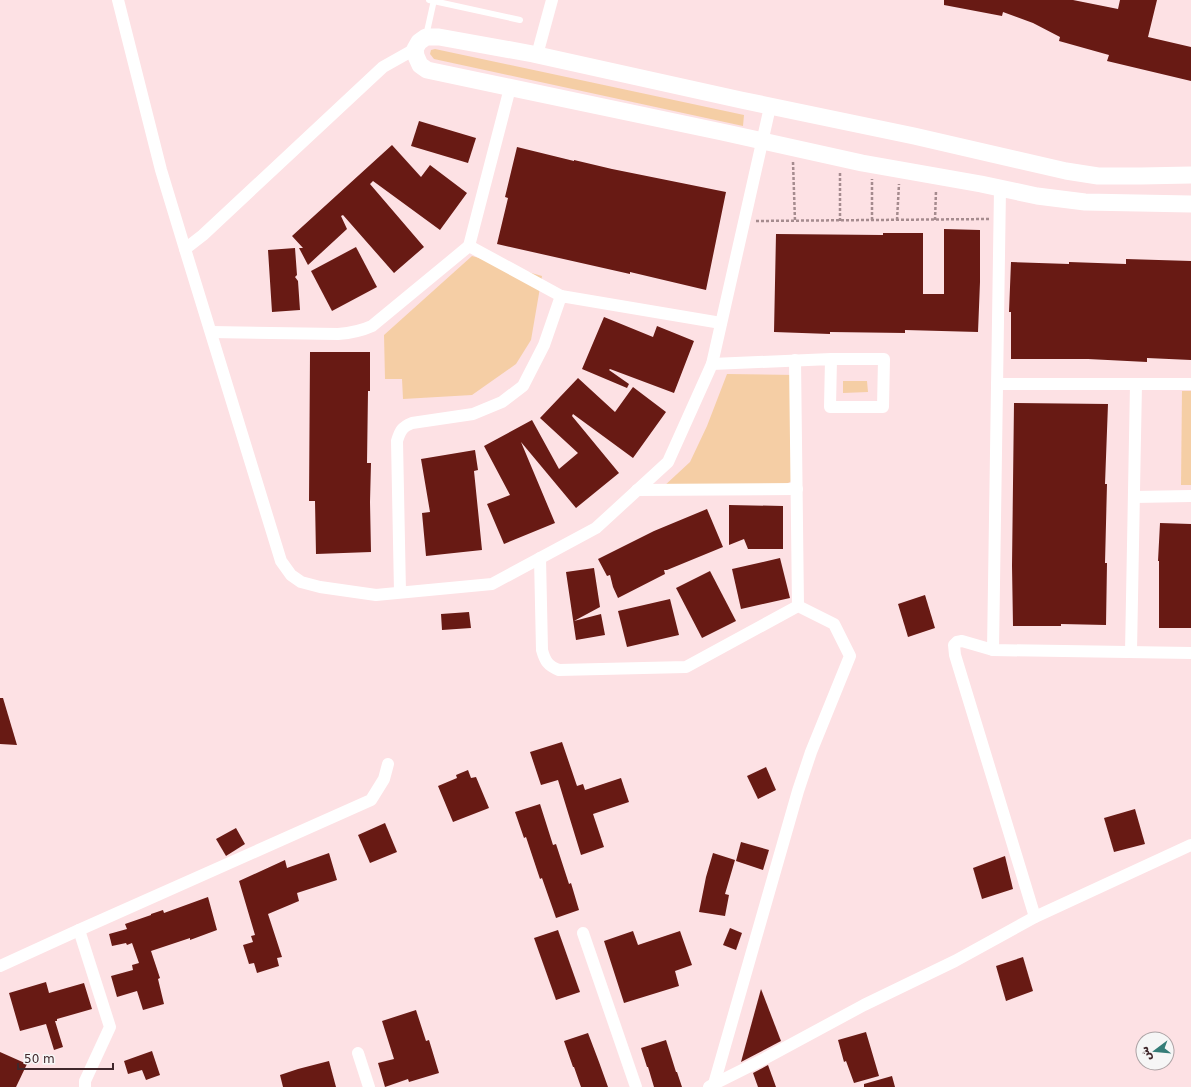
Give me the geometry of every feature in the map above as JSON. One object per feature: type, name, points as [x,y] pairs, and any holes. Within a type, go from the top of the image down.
[{"type":"street","points":[[118,0],[161,170],[282,562],[291,575],[301,582],[327,588],[376,595],[492,584],[596,528],[668,462],[712,364],[770,106]]},
{"type":"street","points":[[537,55],[552,0]]},
{"type":"street","points":[[185,249],[203,235],[383,67],[421,43],[438,37],[537,55],[914,136],[1066,171],[1098,176],[1191,175]]},
{"type":"street","points":[[421,43],[416,56],[420,65],[426,70],[862,163],[1037,196],[1085,202],[1191,204]]},
{"type":"street","points":[[211,332],[338,334],[351,333],[372,326],[469,246],[510,88]]},
{"type":"street","points":[[993,650],[1000,189]]},
{"type":"street","points":[[469,246],[561,296],[721,323]]},
{"type":"street","points":[[400,592],[397,441],[400,431],[405,426],[412,423],[473,414],[502,402],[523,386],[544,344],[561,296]]},
{"type":"street","points":[[712,364],[795,360],[831,359],[884,359],[883,407],[830,407],[831,359]]},
{"type":"street","points":[[795,360],[798,606]]},
{"type":"street","points":[[997,384],[1191,384]]},
{"type":"street","points":[[1131,652],[1136,384]]},
{"type":"street","points":[[638,490],[796,489]]},
{"type":"street","points":[[1134,496],[1191,496]]},
{"type":"street","points":[[540,558],[542,650],[545,660],[552,667],[559,670],[686,667],[798,606]]},
{"type":"street","points":[[712,1086],[798,791],[850,656],[834,624],[798,606]]},
{"type":"street","points":[[1035,917],[955,655],[954,645],[957,642],[962,641],[993,650],[1191,653]]},
{"type":"street","points":[[0,966],[371,800],[384,778],[388,764]]},
{"type":"street","points":[[712,1086],[864,1005],[955,961],[1035,917],[1191,845]]},
{"type":"street","points":[[78,930],[110,1027],[85,1081],[85,1087]]},
{"type":"street","points":[[583,933],[636,1087]]},
{"type":"street","points":[[358,1053],[369,1087]]},
{"type":"lane","points":[[421,43],[432,0],[520,20]]},
{"type":"path","points":[[793,162],[795,221]]},
{"type":"path","points":[[840,172],[840,221]]},
{"type":"path","points":[[872,178],[872,220]]},
{"type":"path","points":[[897,220],[899,184]]},
{"type":"path","points":[[935,220],[936,191]]},
{"type":"path","points":[[744,222],[999,219]]},
{"type":"shaded area","points":[[435,49],[744,115],[743,126],[434,59],[430,54],[431,50]]},
{"type":"shaded area","points":[[472,256],[542,276],[531,340],[516,364],[472,395],[403,399],[402,379],[385,379],[384,335]]},
{"type":"shaded area","points":[[727,374],[796,375],[796,479],[786,484],[663,487],[690,462],[707,426]]},
{"type":"shaded area","points":[[843,381],[867,381],[868,392],[843,393]]},
{"type":"shaded area","points":[[1182,391],[1191,391],[1191,485],[1181,485]]},
{"type":"building","points":[[944,0],[1073,0],[1118,9],[1120,0],[1157,0],[1148,37],[1191,47],[1191,81],[1107,61],[1109,55],[1059,41],[1060,37],[1033,23],[1003,12],[1002,16],[944,5]]},
{"type":"building","points":[[419,121],[476,138],[468,163],[411,146]]},
{"type":"building","points":[[392,145],[421,177],[430,165],[467,193],[440,230],[373,181],[370,184],[424,247],[394,273],[343,215],[341,216],[347,229],[308,265],[299,248],[303,248],[292,236]]},
{"type":"building","points":[[517,147],[574,161],[726,192],[706,290],[630,272],[630,274],[497,244],[508,198],[505,197]]},
{"type":"building","points":[[944,229],[980,230],[978,332],[905,330],[905,333],[830,332],[830,334],[774,332],[776,234],[883,235],[883,233],[923,233],[923,294],[944,294]]},
{"type":"building","points":[[356,247],[377,287],[332,311],[311,271]]},
{"type":"building","points":[[295,248],[297,275],[295,277],[298,281],[300,310],[272,312],[268,250]]},
{"type":"building","points":[[1126,259],[1191,261],[1191,360],[1147,358],[1147,362],[1088,359],[1011,359],[1011,312],[1009,312],[1011,262],[1126,264]]},
{"type":"building","points":[[604,317],[653,337],[657,326],[694,341],[674,393],[610,369],[609,370],[629,384],[627,388],[582,369]]},
{"type":"building","points":[[310,352],[370,352],[367,463],[371,463],[371,552],[316,554],[315,501],[309,501]]},
{"type":"building","points":[[578,378],[615,412],[633,387],[666,412],[633,458],[573,414],[572,416],[619,473],[576,508],[521,442],[555,523],[504,544],[487,504],[510,495],[484,446],[532,420],[559,469],[578,453],[540,418]]},
{"type":"building","points":[[1014,403],[1108,404],[1105,484],[1107,484],[1105,563],[1107,563],[1106,625],[1061,624],[1061,626],[1013,626],[1012,566]]},
{"type":"building","points":[[475,450],[478,470],[474,471],[482,550],[426,556],[422,513],[430,512],[421,459]]},
{"type":"building","points":[[729,505],[783,506],[783,549],[748,549],[744,539],[729,545]]},
{"type":"building","points":[[707,509],[723,547],[664,570],[665,574],[618,598],[610,575],[607,576],[598,559],[654,531]]},
{"type":"building","points":[[1160,523],[1191,524],[1191,628],[1159,628],[1158,561]]},
{"type":"building","points":[[780,558],[790,598],[741,609],[732,569]]},
{"type":"building","points":[[594,568],[600,607],[574,621],[601,614],[605,635],[576,640],[566,572]]},
{"type":"building","points":[[710,571],[736,621],[702,638],[676,588]]},
{"type":"building","points":[[925,595],[935,628],[908,637],[898,604]]},
{"type":"building","points":[[670,599],[679,635],[627,647],[618,611]]},
{"type":"building","points":[[469,612],[471,628],[442,630],[441,614]]},
{"type":"building","points":[[0,698],[3,698],[17,745],[0,744]]},
{"type":"building","points":[[562,742],[577,786],[583,784],[585,790],[621,778],[629,802],[593,814],[604,847],[581,855],[558,780],[541,785],[530,752]]},
{"type":"building","points":[[766,767],[776,790],[758,799],[747,776]]},
{"type":"building","points":[[468,770],[471,778],[476,777],[489,808],[453,822],[438,786],[457,778],[456,775]]},
{"type":"building","points":[[540,804],[553,845],[556,844],[569,884],[571,883],[579,910],[556,918],[542,878],[540,879],[526,837],[524,838],[515,812]]},
{"type":"building","points":[[1135,809],[1145,844],[1114,852],[1104,818]]},
{"type":"building","points":[[385,823],[397,852],[370,863],[358,835]]},
{"type":"building","points":[[236,828],[245,844],[226,856],[216,839]]},
{"type":"building","points":[[741,842],[769,850],[763,870],[736,861]]},
{"type":"building","points":[[329,853],[337,880],[297,893],[299,901],[268,914],[282,957],[277,958],[279,966],[257,973],[254,963],[249,964],[243,945],[253,942],[251,936],[255,935],[239,881],[285,860],[287,868]]},
{"type":"building","points":[[713,853],[735,860],[725,894],[729,895],[725,916],[699,912],[706,877]]},
{"type":"building","points":[[1005,856],[1013,889],[982,899],[973,868]]},
{"type":"building","points":[[208,897],[217,930],[190,940],[190,938],[151,951],[160,978],[158,979],[164,1004],[143,1010],[137,991],[117,997],[111,976],[133,970],[132,965],[139,963],[132,943],[127,945],[126,943],[112,946],[109,934],[127,929],[125,924],[151,914],[163,910],[164,913]]},
{"type":"building","points":[[730,928],[742,933],[736,950],[723,945]]},
{"type":"building","points":[[558,930],[580,992],[556,1000],[534,938]]},
{"type":"building","points":[[633,931],[638,945],[680,931],[692,965],[675,971],[679,986],[624,1003],[604,941]]},
{"type":"building","points":[[1023,957],[1033,991],[1006,1001],[996,966]]},
{"type":"building","points":[[46,982],[49,993],[84,983],[92,1009],[57,1019],[57,1021],[55,1021],[63,1047],[54,1050],[46,1024],[20,1031],[9,993]]},
{"type":"building","points":[[761,989],[781,1041],[741,1062]]},
{"type":"building","points":[[416,1010],[426,1041],[429,1040],[439,1073],[409,1082],[408,1079],[385,1087],[378,1063],[394,1059],[382,1021]]},
{"type":"building","points":[[866,1032],[879,1076],[854,1083],[846,1061],[844,1062],[838,1040]]},
{"type":"building","points":[[588,1033],[608,1087],[581,1087],[573,1067],[564,1041]]},
{"type":"building","points":[[666,1040],[682,1087],[654,1087],[647,1067],[641,1048]]},
{"type":"building","points":[[152,1051],[160,1075],[146,1080],[142,1070],[128,1074],[124,1061]]},
{"type":"building","points":[[0,1052],[27,1064],[16,1087],[0,1087]]},
{"type":"building","points":[[329,1061],[336,1087],[283,1087],[280,1075]]},
{"type":"building","points":[[768,1065],[776,1087],[758,1087],[753,1073]]},
{"type":"building","points":[[892,1076],[895,1087],[864,1087],[864,1084]]}]
